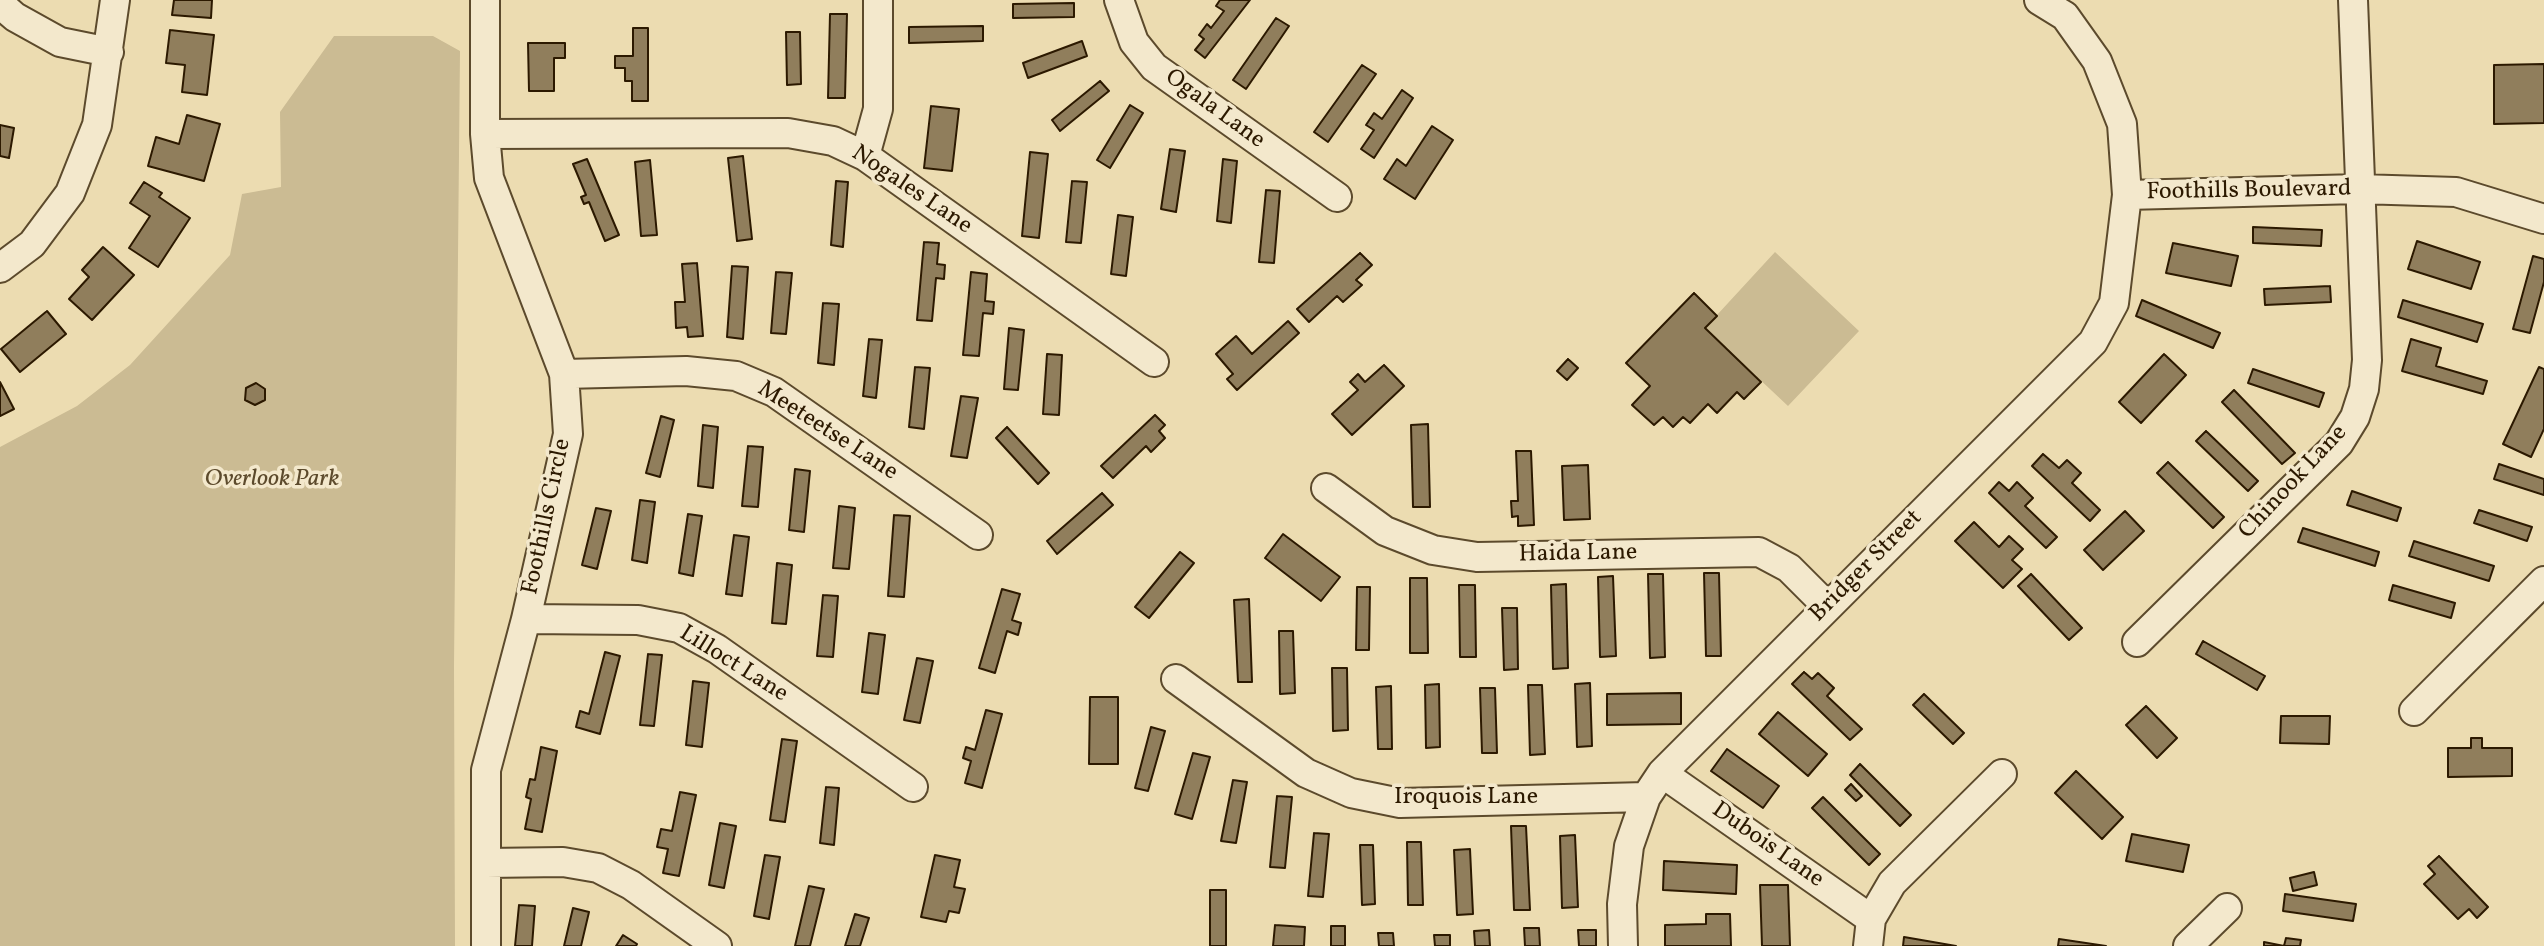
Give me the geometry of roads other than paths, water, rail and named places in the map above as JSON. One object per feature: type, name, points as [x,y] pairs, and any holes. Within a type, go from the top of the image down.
[{"type":"street","points":[[0,268],[32,244],[70,193],[97,125],[115,0]]},
{"type":"street","name":"Foothills Circle","points":[[485,0],[485,134],[489,178],[564,374],[568,434],[526,619],[486,770],[486,946]]},
{"type":"street","points":[[865,156],[878,109],[878,0]]},
{"type":"street","name":"Ogala Lane","points":[[1119,0],[1134,42],[1154,67],[1337,197]]},
{"type":"street","name":"Foothills Boulevard","points":[[2039,0],[2065,16],[2097,61],[2122,124],[2127,195],[2359,189],[2456,192],[2544,219]]},
{"type":"street","name":"Chinook Lane","points":[[2137,642],[2339,443],[2355,417],[2364,389],[2367,360],[2353,0]]},
{"type":"street","points":[[0,4],[15,17],[60,42],[109,52]]},
{"type":"street","name":"Nogales Lane","points":[[485,134],[788,133],[833,141],[865,156],[1154,362]]},
{"type":"street","name":"Bridger Street","points":[[1623,946],[1622,904],[1629,846],[1646,797],[1662,773],[2093,342],[2114,303],[2127,195]]},
{"type":"street","name":"Meeteetse Lane","points":[[564,374],[686,371],[736,376],[774,392],[978,535]]},
{"type":"street","name":"Haida Lane","points":[[1326,488],[1385,531],[1433,550],[1477,557],[1759,552],[1789,568],[1828,607]]},
{"type":"street","points":[[2414,711],[2544,581]]},
{"type":"street","name":"Lilloct Lane","points":[[526,619],[638,620],[679,628],[717,649],[913,787]]},
{"type":"street","name":"Iroquois Lane","points":[[1176,679],[1306,773],[1351,793],[1400,803],[1646,797]]},
{"type":"street","name":"Dubois Lane","points":[[1662,773],[1870,932],[1892,883],[2002,774]]},
{"type":"street","points":[[486,863],[563,862],[598,868],[631,885],[717,946]]},
{"type":"street","points":[[2188,946],[2227,908]]},
{"type":"park label","name":"Overlook Park","points":[[272,481]]}]
